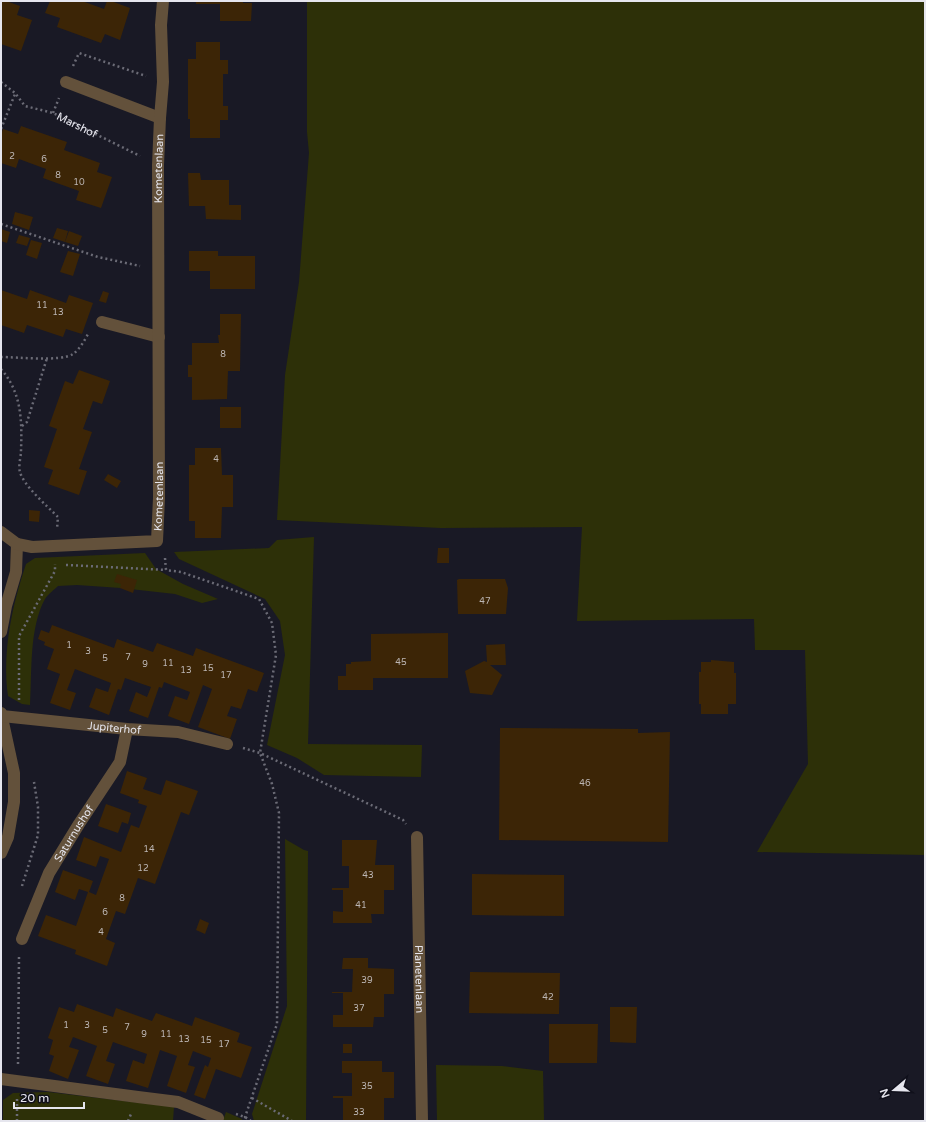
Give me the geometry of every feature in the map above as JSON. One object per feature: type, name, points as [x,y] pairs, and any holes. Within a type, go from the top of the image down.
[{"type":"street","name":"Kometenlaan","points":[[17,544],[32,547],[157,540],[159,498],[158,165],[163,82],[161,25],[163,1]]},
{"type":"street","points":[[66,82],[160,118]]},
{"type":"street","points":[[102,322],[159,337]]},
{"type":"street","points":[[1,532],[17,544],[16,572],[4,605],[1,632]]},
{"type":"street","points":[[1,714],[14,773],[14,802],[8,837],[1,853]]},
{"type":"street","name":"Jupiterhof","points":[[1,714],[127,729],[178,732],[227,744]]},
{"type":"street","name":"Saturnushof","points":[[22,939],[49,873],[120,762],[127,729]]},
{"type":"street","name":"Planetenlaan","points":[[417,837],[422,1121]]},
{"type":"street","points":[[1,1078],[178,1102],[218,1118]]},
{"type":"path","name":"Marshof","points":[[1,82],[15,93],[25,106],[53,113],[158,165]]},
{"type":"path","points":[[1,129],[15,93]]},
{"type":"path","points":[[1,224],[98,257],[158,270]]},
{"type":"path","points":[[1,357],[47,358],[63,357],[73,354],[84,341],[97,320],[102,322]]},
{"type":"path","points":[[21,426],[27,422],[47,358]]},
{"type":"path","points":[[1,369],[7,376],[19,400],[21,426],[20,472],[29,487],[58,517],[56,545]]},
{"type":"path","points":[[157,540],[164,545],[166,570]]},
{"type":"path","points":[[55,564],[181,572],[259,598],[272,623],[276,655],[260,753],[272,784],[279,813],[277,1024],[245,1117],[247,1121]]},
{"type":"path","points":[[260,753],[403,820],[417,837]]},
{"type":"path","points":[[252,1098],[292,1121]]},
{"type":"path","points":[[245,1117],[251,1121]]},
{"type":"green space","points":[[307,1],[925,1],[925,855],[757,852],[808,764],[805,650],[755,650],[754,619],[577,621],[582,527],[441,528],[277,520],[285,375],[299,282],[309,153],[307,132]]},
{"type":"green space","points":[[314,537],[308,744],[422,745],[421,777],[324,775],[297,758],[267,745],[285,655],[280,621],[265,599],[179,559],[174,552],[269,548],[277,540]]},
{"type":"green space","points":[[145,553],[156,569],[183,584],[218,599],[202,603],[175,594],[121,588],[77,585],[58,586],[45,599],[36,623],[32,651],[30,705],[22,704],[8,696],[6,679],[7,646],[16,596],[26,564],[35,558]]},
{"type":"green space","points":[[285,839],[308,851],[306,1121],[254,1121],[252,1114],[287,1006]]},
{"type":"green space","points":[[436,1065],[502,1066],[543,1071],[544,1121],[437,1121]]},
{"type":"green space","points":[[48,1092],[174,1107],[173,1121],[3,1121],[3,1100],[13,1093]]},
{"type":"green space","points":[[226,1112],[242,1119],[242,1121],[223,1121]]},
{"type":"building","points":[[1,1],[6,1],[20,6],[17,15],[32,20],[21,51],[1,44]]},
{"type":"building","points":[[50,1],[82,1],[104,9],[107,1],[111,1],[130,8],[120,40],[105,34],[101,43],[57,27],[60,18],[45,13]]},
{"type":"building","points":[[196,1],[243,1],[243,3],[252,3],[251,21],[220,21],[220,4],[196,4]]},
{"type":"building","points":[[196,42],[220,42],[220,60],[228,60],[228,74],[223,74],[223,106],[228,106],[228,120],[220,120],[220,138],[190,138],[190,119],[188,119],[188,59],[196,59]]},
{"type":"building","points":[[21,126],[67,142],[64,150],[100,163],[97,172],[112,177],[101,208],[76,200],[79,191],[43,178],[46,169],[19,159],[16,168],[1,163],[1,135],[3,129],[18,134]]},
{"type":"building","points":[[188,173],[200,173],[201,180],[229,180],[229,205],[241,205],[241,220],[206,219],[205,206],[189,206]]},
{"type":"building","points":[[15,212],[33,217],[29,230],[12,224]]},
{"type":"building","points":[[57,228],[68,231],[65,242],[53,238]]},
{"type":"building","points":[[1,229],[10,232],[7,243],[1,241]]},
{"type":"building","points":[[69,231],[82,236],[78,246],[65,242]]},
{"type":"building","points":[[19,235],[30,238],[27,246],[16,243]]},
{"type":"building","points":[[31,240],[42,243],[37,259],[26,255]]},
{"type":"building","points":[[68,251],[80,254],[73,276],[60,272]]},
{"type":"building","points":[[189,251],[218,251],[218,256],[255,256],[255,289],[210,289],[210,271],[189,271]]},
{"type":"building","points":[[1,290],[27,299],[30,290],[66,303],[69,295],[93,303],[82,334],[66,329],[63,337],[27,325],[24,333],[1,325]]},
{"type":"building","points":[[103,291],[109,293],[106,303],[99,301]]},
{"type":"building","points":[[220,314],[241,314],[240,371],[228,371],[227,399],[192,400],[192,377],[188,377],[188,365],[192,365],[192,343],[219,343],[218,335],[220,335]]},
{"type":"building","points":[[79,370],[110,381],[102,404],[93,401],[83,429],[92,432],[79,469],[87,471],[79,495],[48,484],[53,470],[44,467],[57,429],[49,426],[65,381],[73,384]]},
{"type":"building","points":[[220,407],[241,407],[241,428],[220,428]]},
{"type":"building","points":[[195,448],[221,448],[222,475],[233,475],[233,507],[222,507],[221,538],[195,538],[195,521],[189,521],[189,465],[195,465]]},
{"type":"building","points":[[108,474],[121,481],[117,488],[104,480]]},
{"type":"building","points":[[29,510],[40,511],[39,522],[29,521]]},
{"type":"building","points":[[438,548],[449,548],[449,563],[437,563]]},
{"type":"building","points":[[117,574],[137,580],[133,593],[120,588],[121,584],[114,582]]},
{"type":"building","points":[[505,579],[508,588],[506,614],[458,614],[457,580]]},
{"type":"building","points":[[52,625],[114,648],[117,639],[153,652],[157,643],[193,656],[196,648],[264,673],[257,692],[248,689],[241,709],[231,706],[227,716],[237,719],[230,739],[198,727],[212,689],[203,685],[189,724],[168,716],[175,696],[187,700],[190,692],[164,682],[162,688],[159,687],[148,718],[129,711],[136,692],[147,697],[151,687],[125,678],[121,690],[118,689],[109,715],[89,707],[96,688],[108,692],[111,683],[75,669],[67,690],[76,693],[70,710],[50,703],[60,674],[47,669],[54,649],[44,645],[45,642],[38,639],[41,630],[49,633]]},
{"type":"building","points":[[448,633],[448,678],[373,678],[373,690],[338,690],[338,676],[346,676],[346,664],[351,664],[351,662],[371,661],[371,634]]},
{"type":"building","points":[[505,644],[506,665],[490,665],[502,675],[492,695],[470,693],[465,671],[484,661],[487,662],[486,645]]},
{"type":"building","points":[[711,660],[734,662],[734,673],[736,673],[736,704],[728,704],[728,714],[701,714],[701,704],[699,704],[699,672],[701,672],[701,662],[711,662]]},
{"type":"building","points":[[500,728],[638,729],[638,733],[670,732],[668,842],[499,840]]},
{"type":"building","points":[[127,771],[147,778],[143,789],[161,795],[166,780],[198,791],[189,815],[181,812],[155,884],[138,878],[125,914],[116,911],[106,939],[115,943],[107,966],[75,954],[76,950],[38,936],[46,915],[76,926],[88,892],[79,889],[75,900],[55,892],[63,870],[93,881],[89,892],[96,895],[109,859],[100,856],[96,867],[76,860],[84,837],[121,852],[131,825],[139,828],[147,806],[138,803],[139,800],[120,793]]},
{"type":"building","points":[[106,804],[131,813],[128,824],[122,822],[118,833],[98,826]]},
{"type":"building","points":[[342,840],[377,840],[375,865],[394,865],[394,890],[384,890],[384,914],[371,914],[372,923],[333,923],[333,911],[343,912],[343,890],[332,890],[332,888],[349,888],[349,866],[342,866]]},
{"type":"building","points":[[472,874],[564,875],[564,916],[472,915]]},
{"type":"building","points":[[200,919],[209,923],[205,934],[196,930]]},
{"type":"building","points":[[343,958],[368,958],[368,968],[394,969],[394,994],[384,994],[384,1017],[374,1017],[373,1027],[333,1027],[333,1015],[343,1015],[343,993],[332,992],[352,992],[353,969],[342,969]]},
{"type":"building","points":[[470,972],[560,973],[559,1014],[469,1013]]},
{"type":"building","points":[[77,1004],[113,1017],[116,1008],[152,1021],[156,1013],[192,1026],[195,1017],[240,1033],[237,1042],[252,1047],[241,1078],[216,1069],[205,1099],[194,1095],[205,1065],[208,1067],[211,1058],[193,1051],[188,1065],[195,1067],[186,1093],[167,1086],[177,1056],[160,1050],[148,1088],[126,1081],[133,1060],[144,1064],[147,1054],[113,1042],[106,1061],[115,1064],[108,1084],[86,1076],[97,1046],[73,1037],[69,1047],[79,1050],[68,1079],[49,1071],[54,1056],[49,1054],[53,1040],[48,1038],[59,1007],[74,1012]]},
{"type":"building","points":[[610,1007],[637,1007],[636,1043],[610,1042]]},
{"type":"building","points":[[549,1024],[598,1024],[597,1063],[549,1063]]},
{"type":"building","points":[[343,1044],[352,1044],[352,1053],[343,1053]]},
{"type":"building","points":[[342,1061],[382,1061],[382,1072],[394,1072],[394,1098],[384,1098],[384,1121],[343,1121],[343,1098],[333,1098],[333,1096],[352,1096],[352,1073],[342,1073]]}]
